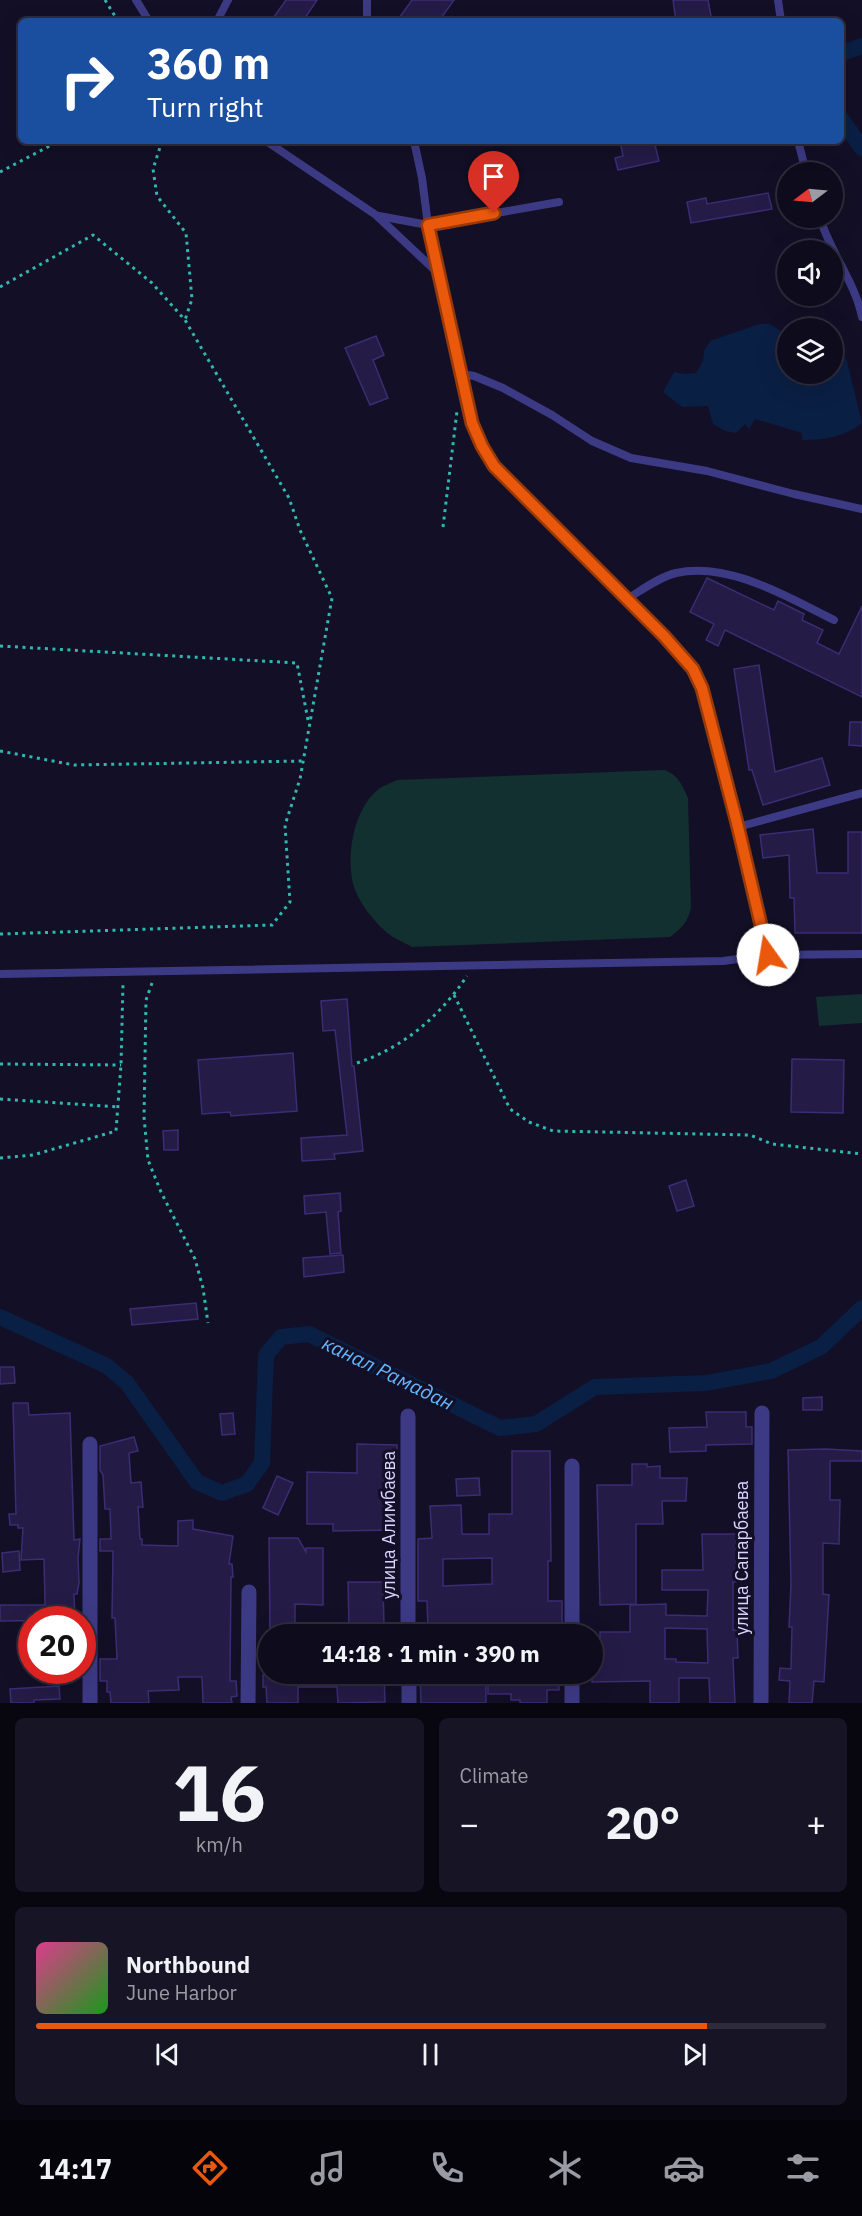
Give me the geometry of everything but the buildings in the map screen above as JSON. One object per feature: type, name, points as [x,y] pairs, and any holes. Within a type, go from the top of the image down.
[{"type":"street","name":"улица Сапарбаева","points":[[761,1703],[762,1413]]},
{"type":"street","name":"улица Алимбаева","points":[[408,1416],[408,1624]]},
{"type":"street","points":[[90,1444],[90,1703]]},
{"type":"street","points":[[572,1466],[572,1624]]},
{"type":"street","points":[[248,1703],[249,1592]]},
{"type":"street","points":[[409,1684],[409,1703]]},
{"type":"street","points":[[572,1684],[572,1703]]},
{"type":"lane","points":[[136,0],[147,18]]},
{"type":"lane","points":[[219,18],[228,0]]},
{"type":"lane","points":[[367,18],[368,0]]},
{"type":"lane","points":[[778,0],[781,18]]},
{"type":"lane","points":[[270,144],[376,215],[441,276]]},
{"type":"lane","points":[[415,144],[428,225],[472,423],[482,446],[494,466],[627,599],[693,669],[702,688],[768,955]]},
{"type":"lane","points":[[799,144],[804,162]]},
{"type":"lane","points":[[376,215],[428,225],[559,202]]},
{"type":"lane","points":[[824,228],[859,300],[862,317]]},
{"type":"lane","points":[[462,374],[474,376],[503,388],[552,415],[592,441],[631,458],[707,471],[862,509]]},
{"type":"lane","points":[[627,599],[651,584],[676,573],[715,571],[756,582],[834,620]]},
{"type":"lane","points":[[738,827],[862,793]]},
{"type":"lane","points":[[0,974],[723,961],[768,955],[862,954]]},
{"type":"path","points":[[105,0],[116,18]]},
{"type":"path","points":[[0,172],[53,144]]},
{"type":"path","points":[[161,144],[153,169],[157,196],[186,233],[192,299],[185,320]]},
{"type":"path","points":[[0,287],[93,235],[152,283],[185,320],[289,498],[300,530],[333,598],[308,724],[300,779],[285,825],[290,902],[272,925],[0,934]]},
{"type":"path","points":[[443,527],[457,409]]},
{"type":"path","points":[[0,646],[297,663],[308,724]]},
{"type":"path","points":[[0,751],[74,765],[303,761]]},
{"type":"path","points":[[357,1063],[379,1056],[421,1029],[454,995],[475,965]]},
{"type":"path","points":[[0,1158],[33,1155],[116,1131],[121,1065],[123,972]]},
{"type":"path","points":[[169,972],[153,981],[147,991],[144,1117],[148,1160],[161,1192],[195,1259],[203,1288],[208,1323]]},
{"type":"path","points":[[454,995],[510,1108],[529,1122],[553,1131],[750,1135],[772,1144],[862,1154]]},
{"type":"path","points":[[0,1064],[121,1065]]},
{"type":"path","points":[[0,1099],[118,1107]]},
{"type":"green space","points":[[665,770],[677,778],[688,798],[691,908],[684,925],[670,937],[412,947],[390,935],[379,925],[355,890],[351,859],[358,819],[371,796],[380,788],[397,780]]},
{"type":"green space","points":[[862,994],[862,1023],[819,1026],[816,997]]},
{"type":"water","points":[[759,324],[770,324],[777,329],[777,384],[843,384],[843,355],[847,361],[862,423],[834,437],[818,440],[802,440],[802,433],[755,419],[749,429],[745,424],[736,433],[725,431],[713,424],[708,406],[682,407],[663,392],[674,372],[696,373],[710,341]]},
{"type":"waterway","name":"канал Рамадан","points":[[844,52],[862,46]]},
{"type":"waterway","name":"канал Рамадан","points":[[844,123],[862,148]]},
{"type":"waterway","name":"канал Рамадан","points":[[0,1317],[107,1366],[127,1383],[197,1482],[222,1493],[247,1484],[262,1463],[266,1355],[281,1337],[309,1334],[500,1428],[536,1424],[595,1387],[706,1383],[771,1371],[821,1347],[862,1308]]},
{"type":"route","points":[[494,213],[428,225],[472,423],[494,466],[664,636],[693,669],[702,688],[768,955]]}]
